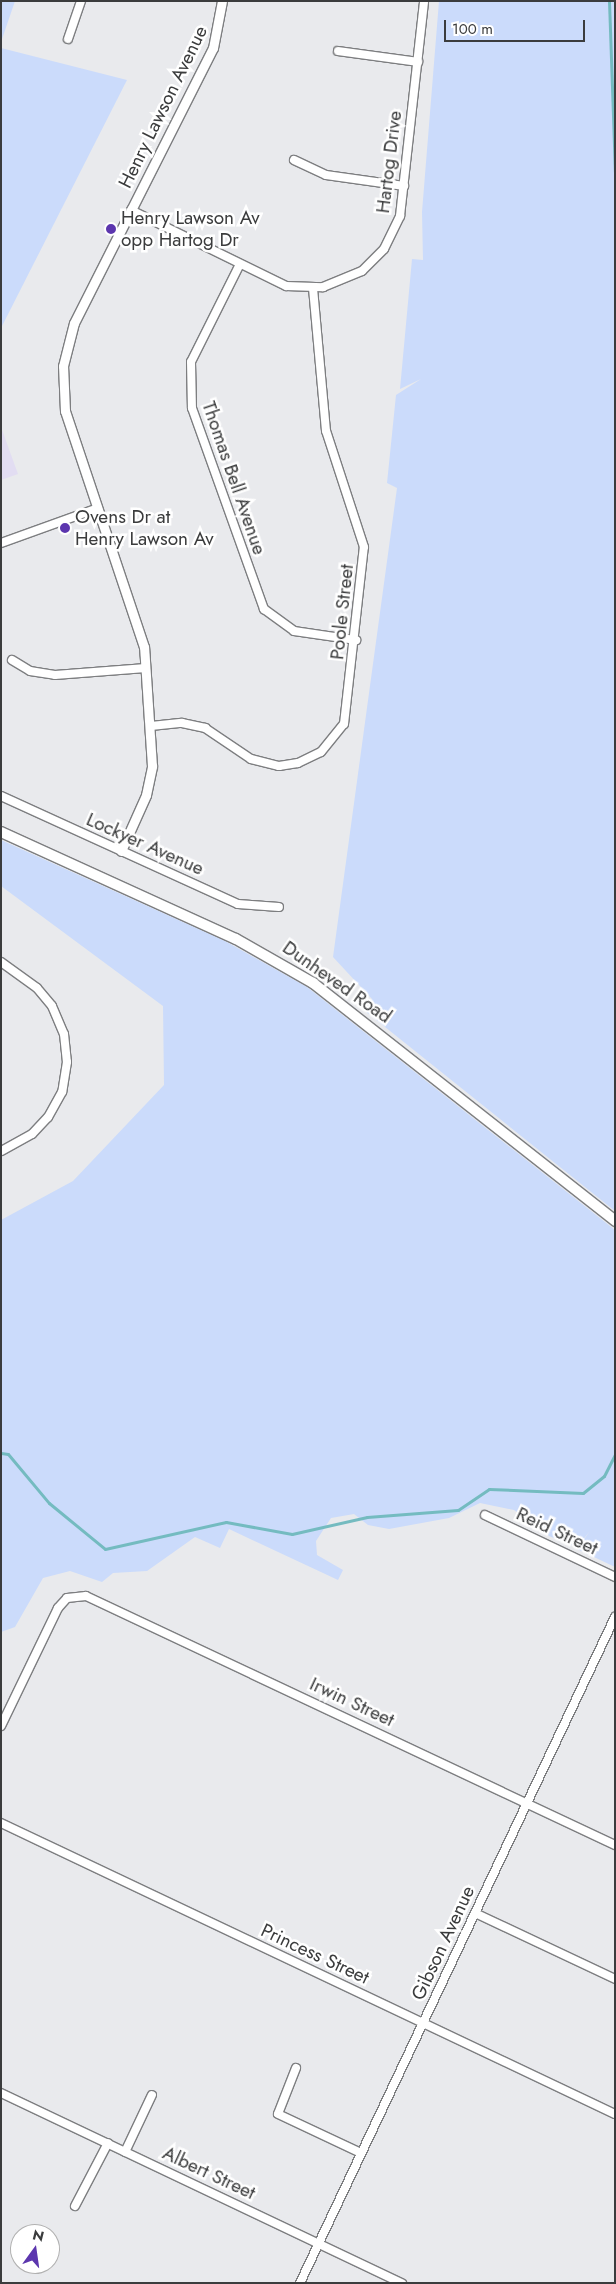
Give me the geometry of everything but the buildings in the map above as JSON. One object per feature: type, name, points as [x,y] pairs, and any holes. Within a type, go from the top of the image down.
[{"type":"main road","name":"Dunheved Road","points":[[1,832],[229,936],[313,982],[615,1221]]},
{"type":"street","points":[[68,39],[81,1]]},
{"type":"street","name":"Henry Lawson Avenue","points":[[121,852],[149,786],[151,726],[146,668],[138,620],[65,411],[63,366],[74,323],[213,48],[222,1]]},
{"type":"street","name":"Hartog Drive","points":[[131,210],[276,284],[313,288],[348,279],[380,255],[398,223],[404,186],[424,1]]},
{"type":"street","points":[[338,51],[418,62]]},
{"type":"street","points":[[294,160],[326,176],[404,186]]},
{"type":"street","name":"Thomas Bell Avenue","points":[[239,266],[193,356],[189,382],[192,408],[264,609],[294,631],[356,640]]},
{"type":"street","name":"Poole Street","points":[[151,726],[182,723],[205,728],[265,764],[306,760],[332,742],[344,724],[356,640],[364,547],[326,431],[313,288]]},
{"type":"street","points":[[1,543],[98,508]]},
{"type":"street","points":[[12,660],[30,670],[64,675],[146,668]]},
{"type":"street","name":"Lockyer Avenue","points":[[1,796],[238,904],[279,907]]},
{"type":"street","points":[[1,962],[37,988],[52,1006],[64,1034],[67,1062],[62,1092],[48,1117],[32,1134],[1,1152]]},
{"type":"street","name":"Reid Street","points":[[485,1515],[615,1577]]},
{"type":"street","name":"Irwin Street","points":[[1,1726],[58,1608],[74,1595],[91,1597],[615,1845]]},
{"type":"street","name":"Gibson Avenue","points":[[300,2283],[615,1617]]},
{"type":"street","name":"Princess Street","points":[[1,1823],[615,2114]]},
{"type":"street","points":[[475,1913],[615,1979]]},
{"type":"street","points":[[296,2068],[278,2114],[362,2153]]},
{"type":"street","name":"Albert Street","points":[[1,2093],[402,2283]]},
{"type":"street","points":[[125,2152],[152,2095]]},
{"type":"street","points":[[74,2206],[108,2144]]},
{"type":"shaded area","points":[[1,1],[15,1],[1,42]]},
{"type":"shaded area","points":[[439,1],[615,1],[615,1211],[365,1011],[372,999],[333,957],[397,488],[387,483],[396,395],[421,379],[400,389],[412,259],[423,260],[422,212]]},
{"type":"shaded area","points":[[1,48],[127,80],[1,328]]},
{"type":"shaded area","points":[[1,427],[18,474],[1,480]]},
{"type":"shaded area","points":[[1,840],[225,941],[307,987],[615,1230],[615,1567],[577,1549],[590,1531],[577,1547],[549,1536],[514,1510],[480,1503],[449,1518],[389,1529],[368,1525],[354,1514],[331,1518],[316,1541],[317,1555],[343,1570],[338,1580],[229,1529],[220,1548],[195,1537],[147,1571],[113,1573],[102,1582],[70,1571],[43,1578],[15,1627],[1,1632],[1,1220],[73,1181],[164,1085],[163,1006],[1,886]]},
{"type":"waterway","points":[[609,1],[615,172]]},
{"type":"waterway","points":[[1,1453],[8,1454],[49,1503],[105,1549],[226,1522],[292,1534],[367,1517],[458,1510],[489,1489],[583,1493],[604,1476],[615,1454]]},
{"type":"place","name":"Henry Lawson Av opp Hartog Dr","points":[[111,229]]},
{"type":"place","name":"Ovens Dr at Henry Lawson Av","points":[[65,528]]}]
